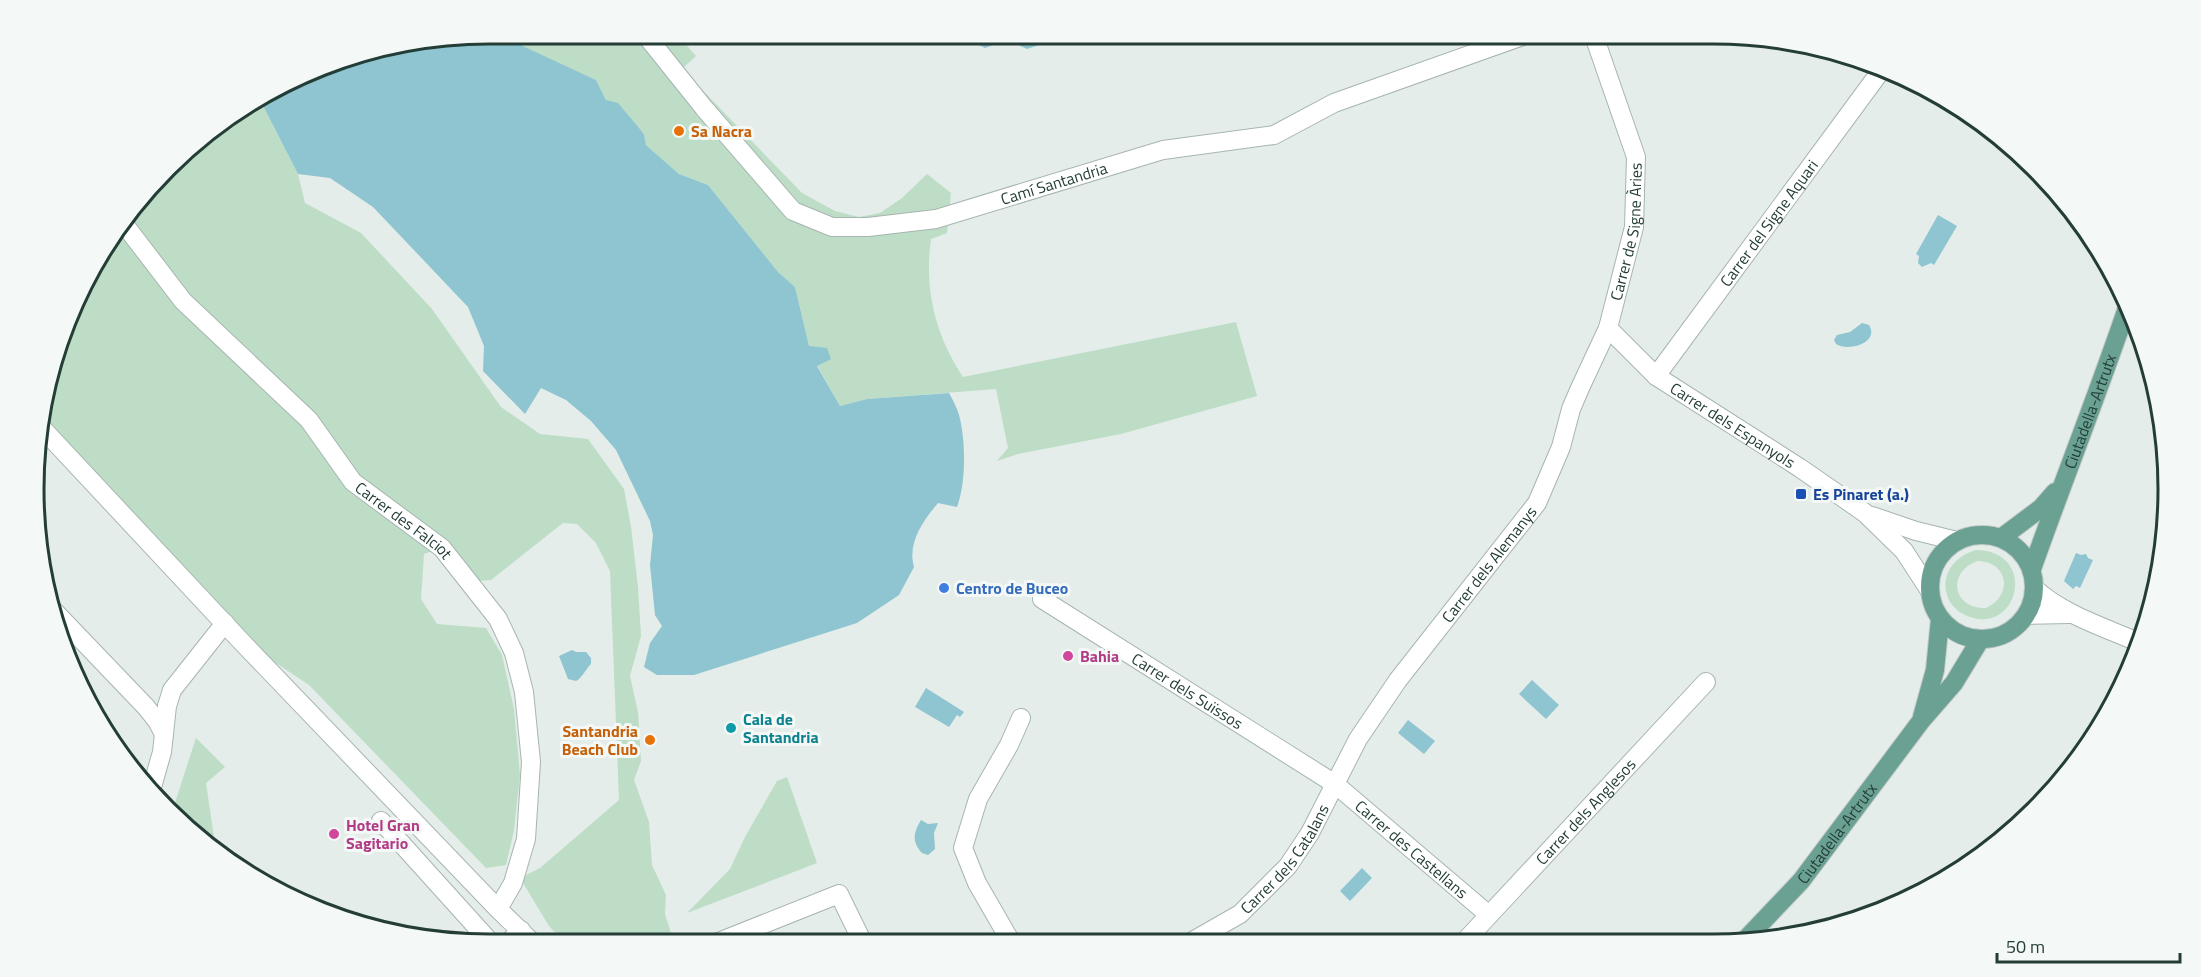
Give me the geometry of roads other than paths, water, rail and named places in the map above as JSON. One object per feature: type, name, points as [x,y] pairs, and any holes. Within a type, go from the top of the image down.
[{"type":"main road","name":"Ciutadella-Artrutx","points":[[2032,569],[2124,318]]},
{"type":"main road","points":[[2001,538],[2041,508],[2062,484]]},
{"type":"main road","points":[[1980,535],[2001,538],[2023,553],[2032,569],[2034,600],[2026,615],[2014,629],[2000,637],[1980,640],[1965,636],[1941,619],[1934,608],[1930,591],[1932,571],[1943,552],[1957,541],[1980,535]]},
{"type":"main road","points":[[1921,721],[1935,670],[1941,619]]},
{"type":"main road","name":"Ciutadella-Artrutx","points":[[1753,932],[1801,881],[1921,721],[1954,683],[1980,640]]},
{"type":"street","name":"Camí Santandria","points":[[653,44],[704,108],[793,211],[832,227],[868,227],[936,219],[1163,150],[1274,135],[1334,102],[1500,44]]},
{"type":"street","name":"Carrer de Signe Àries","points":[[1597,44],[1636,157],[1634,227],[1608,328]]},
{"type":"street","name":"Carrer del Signe Aquari","points":[[1656,376],[1878,75]]},
{"type":"street","name":"Carrer des Falciot","points":[[127,229],[183,301],[309,420],[353,482],[442,548],[498,619],[514,653],[524,692],[531,762],[526,839],[513,883],[498,909]]},
{"type":"street","name":"Carrer dels Espanyols","points":[[1608,328],[1656,376],[1800,468],[1865,513],[1904,551],[1930,591]]},
{"type":"street","name":"Carrer dels Alemanys","points":[[1335,784],[1358,740],[1398,680],[1537,503],[1561,447],[1571,410],[1608,328]]},
{"type":"street","points":[[47,433],[225,623],[498,909],[525,934]]},
{"type":"street","name":"Carrer dels Espanyols","points":[[1865,513],[1916,531],[1957,541]]},
{"type":"street","points":[[2035,589],[2074,615],[2132,639]]},
{"type":"street","name":"Carrer dels Suïssos","points":[[1042,599],[1335,784]]},
{"type":"street","points":[[2026,615],[2074,615]]},
{"type":"street","points":[[64,621],[146,707],[164,735]]},
{"type":"street","points":[[154,781],[162,752],[167,706],[172,690],[225,623]]},
{"type":"street","name":"Carrer dels Anglesos","points":[[1471,934],[1706,682]]},
{"type":"street","points":[[1006,934],[977,883],[963,848],[978,799],[1009,745],[1021,718]]},
{"type":"street","name":"Carrer des Castellans","points":[[1335,784],[1489,915]]},
{"type":"street","name":"Carrer dels Catalans","points":[[1205,934],[1240,914],[1288,866],[1310,833],[1335,784]]},
{"type":"street","points":[[381,821],[483,934]]},
{"type":"street","points":[[739,934],[839,894],[859,934]]},
{"type":"street","points":[[517,934],[521,930]]},
{"type":"water","points":[[459,44],[518,44],[596,80],[606,100],[618,103],[644,134],[646,145],[679,174],[708,185],[778,272],[795,287],[809,346],[827,348],[831,359],[817,366],[840,406],[867,399],[949,393],[958,412],[963,437],[962,486],[957,507],[938,503],[918,533],[913,549],[914,567],[899,595],[857,623],[694,675],[657,675],[644,667],[650,643],[662,626],[655,615],[650,565],[653,535],[650,521],[616,450],[591,421],[566,400],[541,388],[525,414],[483,371],[484,346],[468,307],[373,207],[330,178],[298,174],[263,105],[292,89],[345,67],[430,47]]},
{"type":"water","points":[[977,44],[996,44],[985,48]]},
{"type":"water","points":[[1016,44],[1039,44],[1039,45],[1027,49]]},
{"type":"water","points":[[1938,215],[1957,226],[1934,265],[1931,263],[1922,267],[1918,263],[1919,256],[1916,254]]},
{"type":"water","points":[[1862,323],[1869,325],[1871,331],[1867,341],[1848,347],[1836,344],[1834,340],[1837,335],[1850,332]]},
{"type":"water","points":[[2076,553],[2086,554],[2093,560],[2080,588],[2076,586],[2073,589],[2064,581]]},
{"type":"water","points":[[572,650],[586,652],[591,658],[591,664],[576,681],[568,679],[559,656]]},
{"type":"water","points":[[1532,680],[1559,705],[1546,719],[1519,694]]},
{"type":"water","points":[[926,688],[964,712],[960,717],[957,715],[949,727],[915,707]]},
{"type":"water","points":[[1408,720],[1435,741],[1424,754],[1398,733]]},
{"type":"water","points":[[921,820],[928,824],[938,823],[934,833],[935,849],[928,855],[922,853],[915,841],[916,829]]},
{"type":"water","points":[[1362,868],[1372,878],[1350,901],[1340,891]]},
{"type":"place","name":"Sa Nacra","points":[[679,131]]},
{"type":"place","name":"Es Pinaret (a.)","points":[[1801,494]]},
{"type":"place","name":"Centro de Buceo","points":[[944,588]]},
{"type":"place","name":"Bahia","points":[[1068,656]]},
{"type":"place","name":"Cala de Santandria","points":[[731,728]]},
{"type":"place","name":"Santandria Beach Club","points":[[650,740]]},
{"type":"place","name":"Hotel Gran Sagitario","points":[[334,834]]}]
